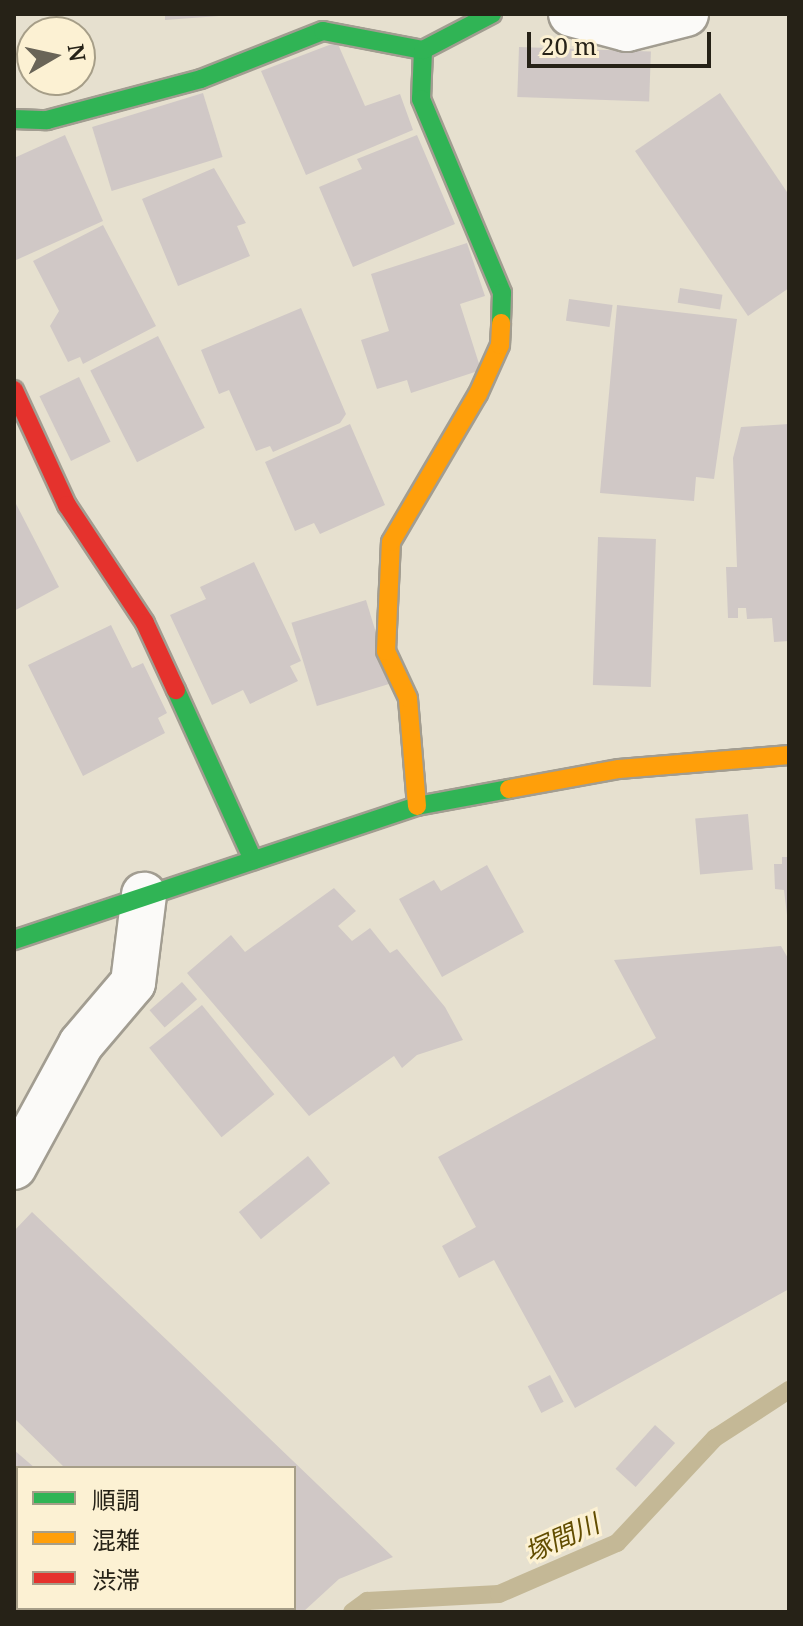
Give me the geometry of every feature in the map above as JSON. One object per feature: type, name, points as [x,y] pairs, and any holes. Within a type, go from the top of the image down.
[{"type":"street","points":[[14,119],[47,120],[201,79],[323,31],[423,50],[492,14]]},
{"type":"street","points":[[571,14],[627,29],[686,14]]},
{"type":"street","points":[[417,806],[408,698],[386,651],[391,542],[478,394],[500,345],[502,293],[435,144],[421,99],[423,50]]},
{"type":"street","points":[[14,390],[67,505],[145,623],[253,860]]},
{"type":"street","points":[[14,940],[417,806],[619,769],[789,755]]},
{"type":"street","points":[[14,1167],[81,1044],[133,983],[144,895]]},
{"type":"building","points":[[165,14],[219,14],[219,16],[165,20]]},
{"type":"building","points":[[337,42],[365,106],[400,94],[413,130],[306,175],[261,71]]},
{"type":"building","points":[[519,47],[651,52],[649,102],[517,97]]},
{"type":"building","points":[[203,93],[223,157],[112,191],[92,127]]},
{"type":"building","points":[[720,93],[789,195],[789,288],[748,316],[635,151]]},
{"type":"building","points":[[65,135],[103,221],[14,261],[14,158]]},
{"type":"building","points":[[417,135],[455,224],[353,267],[319,187],[362,169],[357,159]]},
{"type":"building","points":[[214,168],[246,223],[237,226],[250,256],[178,286],[142,199]]},
{"type":"building","points":[[103,225],[156,326],[83,364],[80,357],[68,362],[50,326],[59,311],[33,261]]},
{"type":"building","points":[[467,243],[485,296],[460,304],[481,370],[411,393],[407,380],[377,389],[361,340],[389,331],[371,274]]},
{"type":"building","points":[[680,288],[722,295],[720,310],[678,303]]},
{"type":"building","points":[[569,299],[613,305],[610,327],[566,321]]},
{"type":"building","points":[[617,305],[737,319],[714,479],[696,477],[694,501],[600,493]]},
{"type":"building","points":[[301,308],[346,414],[340,423],[273,452],[270,446],[256,451],[229,390],[219,394],[201,350]]},
{"type":"building","points":[[158,336],[205,428],[137,462],[90,371]]},
{"type":"building","points":[[79,377],[111,442],[71,461],[39,396]]},
{"type":"building","points":[[350,424],[385,505],[320,534],[314,523],[295,531],[265,462]]},
{"type":"building","points":[[789,424],[789,641],[774,642],[772,618],[747,619],[746,608],[738,608],[738,618],[728,618],[726,567],[737,567],[733,458],[741,427]]},
{"type":"building","points":[[14,500],[59,587],[14,611]]},
{"type":"building","points":[[598,537],[656,539],[651,687],[593,685]]},
{"type":"building","points":[[254,562],[301,661],[290,666],[298,681],[250,704],[243,690],[212,705],[170,615],[206,599],[200,587]]},
{"type":"building","points":[[366,600],[391,683],[317,706],[291,623]]},
{"type":"building","points":[[111,625],[132,668],[143,663],[167,713],[158,718],[165,733],[83,776],[28,665]]},
{"type":"building","points":[[748,814],[753,870],[700,874],[695,819]]},
{"type":"building","points":[[782,857],[789,857],[789,932],[784,890],[775,889],[774,864],[782,864]]},
{"type":"building","points":[[487,865],[524,932],[442,977],[399,899],[434,880],[441,891]]},
{"type":"building","points":[[334,888],[356,911],[338,926],[352,941],[370,928],[390,953],[397,949],[445,1007],[463,1040],[417,1055],[402,1068],[394,1056],[309,1116],[187,973],[231,935],[245,952]]},
{"type":"building","points":[[781,946],[789,960],[789,1289],[575,1408],[494,1260],[459,1278],[442,1246],[476,1227],[438,1157],[656,1038],[614,960]]},
{"type":"building","points":[[182,982],[197,999],[165,1028],[150,1010]]},
{"type":"building","points":[[202,1005],[274,1094],[222,1137],[149,1048]]},
{"type":"building","points":[[308,1156],[330,1183],[261,1239],[239,1212]]},
{"type":"building","points":[[32,1212],[393,1557],[339,1579],[303,1612],[154,1612],[296,1610],[296,1466],[63,1466],[14,1418],[14,1231]]},
{"type":"building","points":[[550,1375],[564,1402],[541,1413],[528,1386]]},
{"type":"building","points":[[655,1425],[675,1443],[636,1487],[616,1469]]},
{"type":"building","points":[[14,1450],[33,1466],[16,1466],[14,1548]]},
{"type":"waterway","name":"塚間川","points":[[352,1612],[367,1601],[499,1594],[617,1543],[715,1438],[789,1390]]},
{"type":"traffic: fast","points":[[14,119],[47,120],[201,79],[323,31],[423,50],[492,14]]},
{"type":"traffic: fast","points":[[423,50],[421,99],[502,293],[501,323]]},
{"type":"traffic: fast","points":[[176,690],[253,860]]},
{"type":"traffic: fast","points":[[14,940],[417,806],[509,789]]},
{"type":"traffic: slow","points":[[417,806],[408,698],[386,651],[391,542],[478,394],[500,345],[501,323]]},
{"type":"traffic: slow","points":[[509,789],[619,769],[789,755]]},
{"type":"traffic: jam","points":[[14,390],[67,505],[145,623],[176,690]]}]
